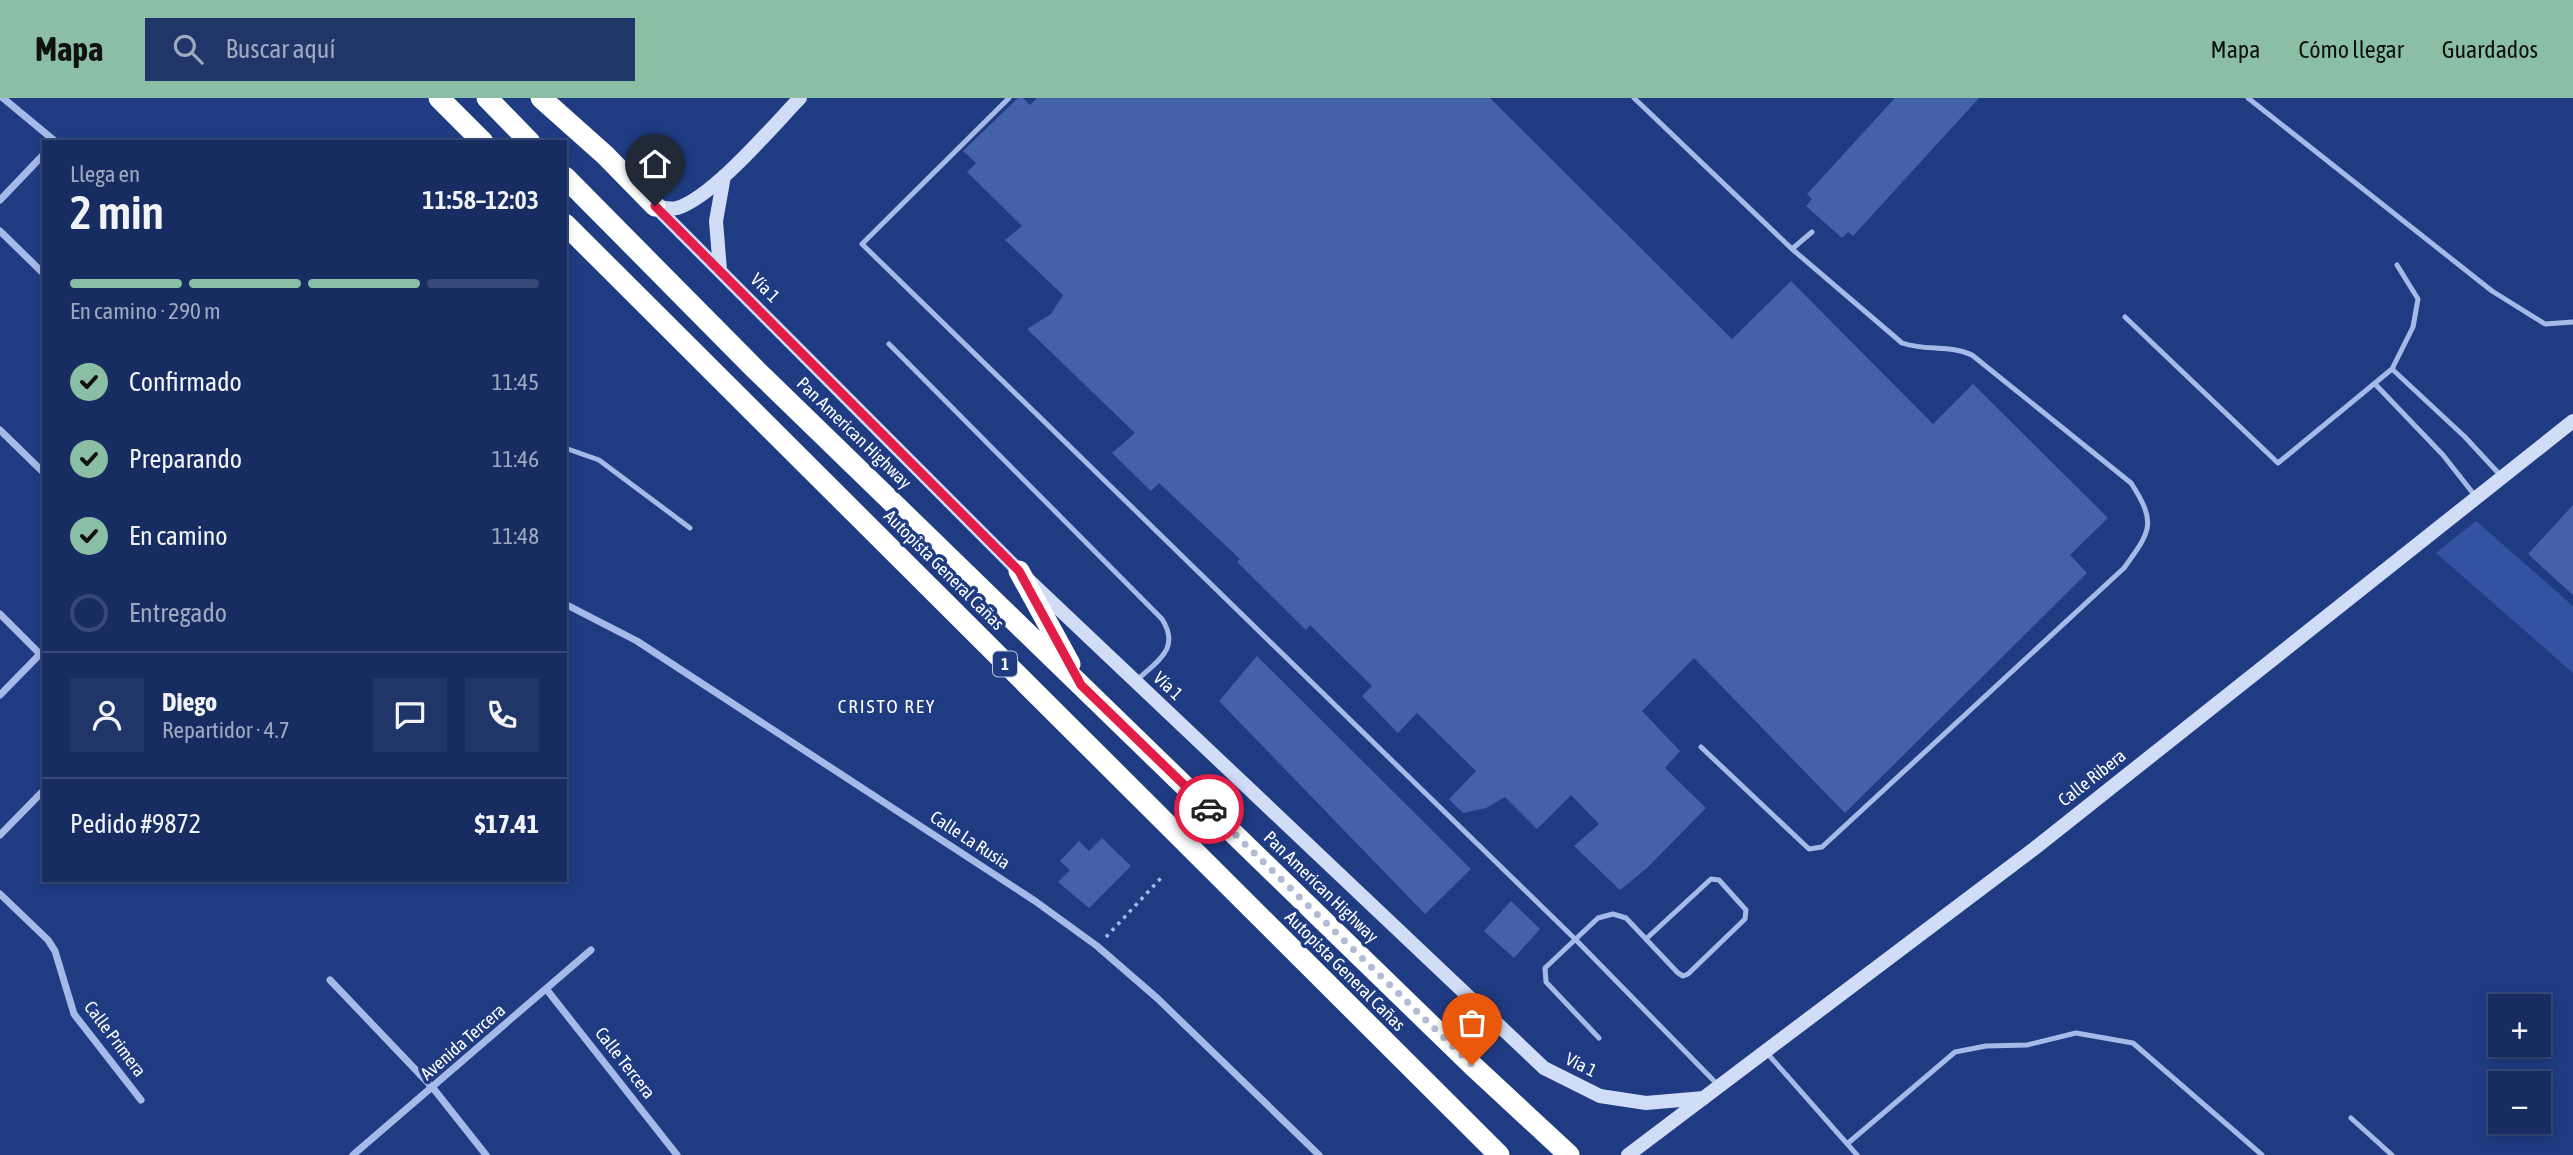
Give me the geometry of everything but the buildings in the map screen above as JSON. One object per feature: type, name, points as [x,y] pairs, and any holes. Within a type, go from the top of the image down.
[{"type":"highway","points":[[439,98],[481,140]]},
{"type":"highway","points":[[487,98],[528,140]]},
{"type":"highway","points":[[541,98],[605,155],[655,206]]},
{"type":"highway","name":"Pan American Highway","points":[[567,179],[754,368],[1472,1065],[1569,1155]]},
{"type":"highway","name":"Autopista General Cañas","points":[[567,226],[1499,1155]]},
{"type":"highway","points":[[1019,571],[1081,685]]},
{"type":"street","points":[[3,98],[54,140]]},
{"type":"street","points":[[655,206],[674,209],[692,201],[724,176],[800,98]]},
{"type":"street","points":[[0,200],[42,156]]},
{"type":"street","points":[[720,270],[716,222],[724,176]]},
{"type":"street","name":"Vía 1","points":[[655,206],[1019,571],[1544,1068],[1600,1096],[1646,1103],[1704,1098]]},
{"type":"street","points":[[0,231],[42,272]]},
{"type":"street","name":"Calle Ribera","points":[[1628,1155],[2035,848],[2573,422]]},
{"type":"street","points":[[0,430],[42,470]]},
{"type":"street","name":"Calle La Rusia","points":[[567,605],[621,632],[678,667],[1035,901],[1097,946],[1157,998],[1318,1155]]},
{"type":"street","points":[[0,614],[42,652],[0,695]]},
{"type":"street","points":[[0,835],[42,792]]},
{"type":"street","name":"Calle Primera","points":[[0,894],[48,940],[55,951],[74,1014],[141,1100]]},
{"type":"street","name":"Avenida Tercera","points":[[353,1155],[591,950]]},
{"type":"street","points":[[330,980],[433,1088],[486,1155]]},
{"type":"street","name":"Calle Tercera","points":[[547,990],[677,1155]]},
{"type":"lane","points":[[1009,98],[862,244],[1575,939],[1719,1086]]},
{"type":"lane","points":[[1633,98],[1793,249],[1902,344],[1916,348],[1964,351],[1972,355],[2131,483],[2144,503],[2149,522],[2143,542],[2124,568],[1822,847],[1809,849],[1701,747]]},
{"type":"lane","points":[[2248,98],[2491,291],[2545,324],[2573,322]]},
{"type":"lane","points":[[1793,249],[1812,232]]},
{"type":"lane","points":[[2124,317],[2278,463],[2376,385],[2392,369],[2413,327],[2418,299],[2397,265]]},
{"type":"lane","points":[[889,344],[1162,619],[1171,639],[1167,650],[1136,681]]},
{"type":"lane","points":[[2392,369],[2465,437],[2502,477]]},
{"type":"lane","points":[[2376,385],[2443,455],[2476,497]]},
{"type":"lane","points":[[567,449],[599,460],[690,528]]},
{"type":"lane","points":[[1598,1038],[1546,982],[1544,975],[1545,968],[1598,918],[1613,914],[1626,918],[1646,939],[1683,976],[1745,919],[1746,910],[1719,880],[1710,879],[1646,939]]},
{"type":"lane","points":[[1847,1144],[1955,1052],[1986,1046],[2028,1045],[2076,1033],[2133,1043],[2263,1155]]},
{"type":"lane","points":[[1765,1051],[1857,1155]]},
{"type":"lane","points":[[2351,1118],[2392,1155]]},
{"type":"path","points":[[1097,946],[1161,878]]},
{"type":"shaded area","points":[[2476,521],[2573,606],[2573,673],[2436,553]]},
{"type":"way so far","points":[[1209,809],[1472,1065]]},
{"type":"district","name":"CRISTO REY","points":[[887,706]]},
{"type":"route","points":[[655,206],[1019,571],[1081,685],[1209,809]]}]
